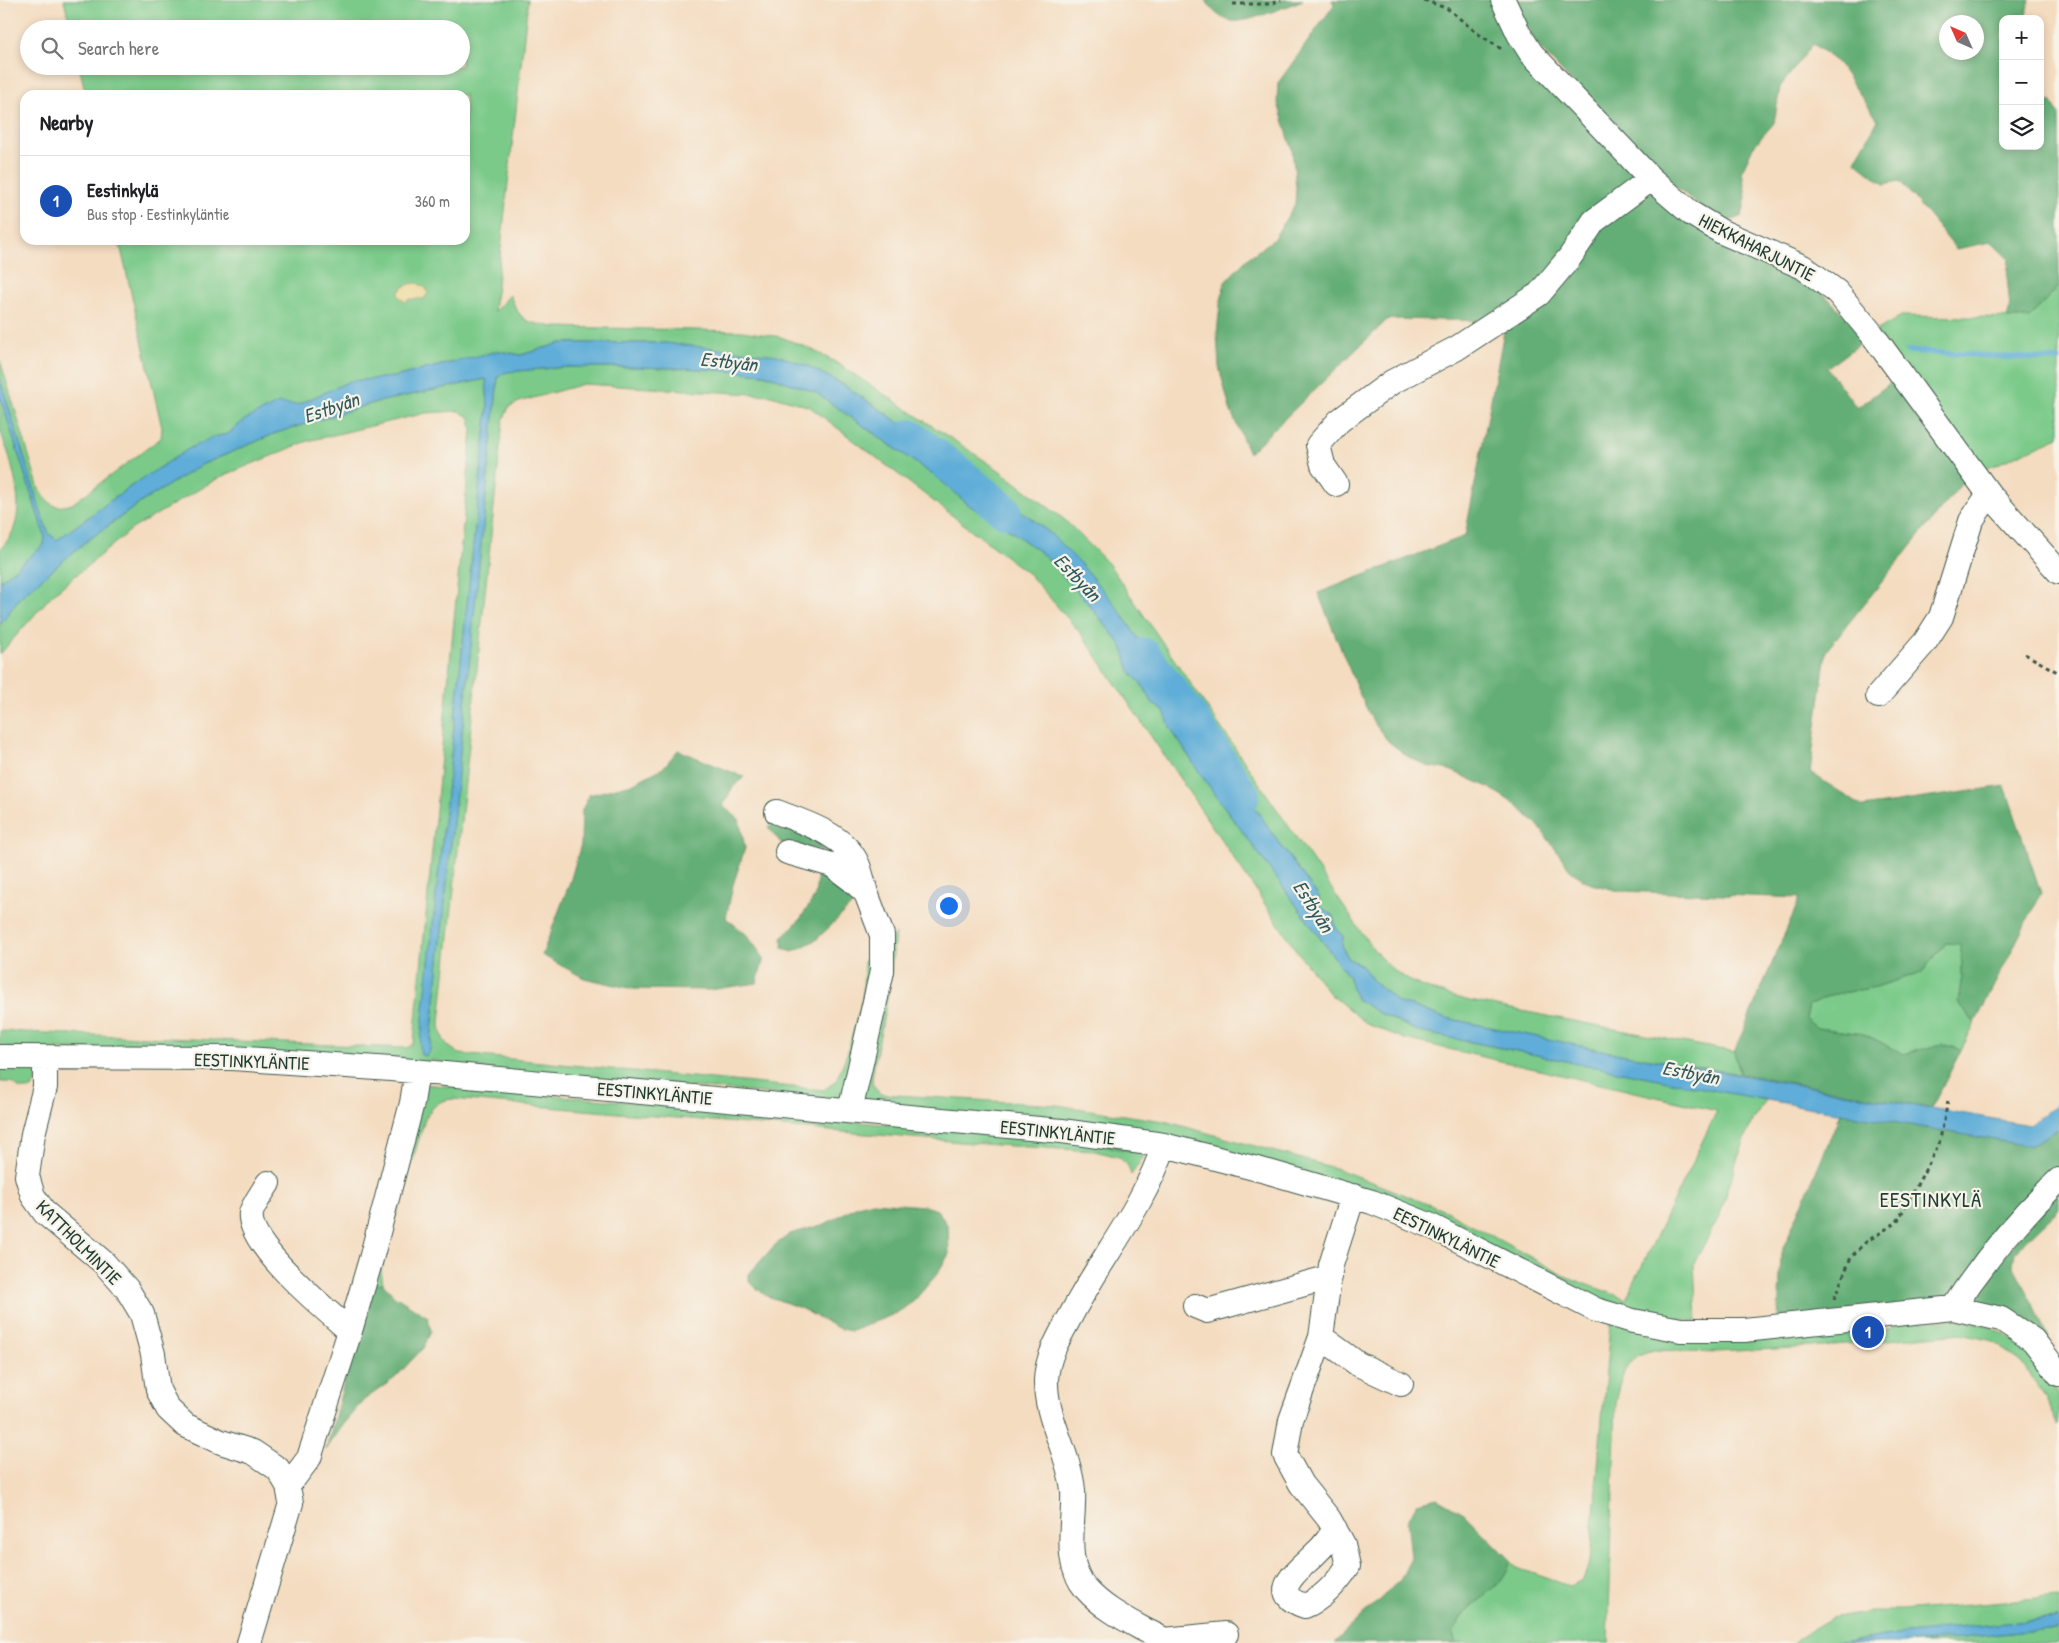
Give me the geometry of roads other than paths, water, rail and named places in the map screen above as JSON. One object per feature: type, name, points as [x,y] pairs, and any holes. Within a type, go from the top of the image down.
[{"type":"street","name":"HIEKKAHARJUNTIE","points":[[1503,0],[1519,34],[1531,53],[1651,179],[1692,214],[1722,232],[1803,267],[1837,292],[1872,334],[1989,494],[2059,572]]},
{"type":"street","points":[[1336,484],[1323,465],[1318,445],[1340,421],[1392,382],[1457,348],[1539,294],[1570,257],[1594,221],[1651,179]]},
{"type":"street","points":[[1878,696],[1925,642],[1940,617],[1971,521],[1989,494]]},
{"type":"street","points":[[777,812],[817,828],[843,844],[857,862],[866,893],[882,935],[882,971],[850,1111]]},
{"type":"street","points":[[787,852],[832,865],[866,893]]},
{"type":"street","name":"EESTINKYLÄNTIE","points":[[0,1057],[232,1058],[417,1071],[1062,1131],[1164,1145],[1353,1196],[1429,1225],[1596,1310],[1633,1321],[1681,1330],[1744,1330],[1952,1308],[2001,1319],[2033,1340],[2059,1374]]},
{"type":"street","name":"KATTHOLMINTIE","points":[[45,1058],[45,1087],[33,1134],[27,1176],[33,1196],[45,1213],[104,1263],[127,1289],[142,1314],[153,1354],[158,1390],[168,1410],[184,1425],[221,1442],[253,1452],[278,1469],[288,1486]]},
{"type":"street","points":[[249,1643],[291,1503],[288,1486],[309,1458],[372,1259],[410,1112],[417,1071]]},
{"type":"street","points":[[1164,1145],[1152,1178],[1087,1285],[1052,1352],[1046,1379],[1049,1407],[1067,1463],[1073,1490],[1071,1536],[1073,1563],[1084,1587],[1101,1604],[1166,1642],[1226,1634]]},
{"type":"street","points":[[1952,1308],[1972,1278],[2029,1210],[2059,1180]]},
{"type":"street","points":[[268,1183],[251,1213],[254,1230],[282,1269],[350,1331]]},
{"type":"street","points":[[1335,1529],[1301,1484],[1285,1455],[1291,1420],[1321,1337],[1331,1265],[1353,1196]]},
{"type":"street","points":[[1195,1306],[1207,1311],[1330,1277]]},
{"type":"street","points":[[1321,1337],[1358,1364],[1401,1384]]},
{"type":"water","points":[[561,343],[665,343],[777,355],[808,366],[844,385],[911,431],[963,478],[1006,499],[1051,534],[1079,562],[1114,603],[1152,658],[1183,709],[1190,728],[1229,770],[1319,897],[1318,904],[1333,916],[1336,928],[1343,936],[1342,947],[1349,959],[1362,966],[1375,983],[1399,1003],[1441,1017],[1620,1054],[2029,1125],[2059,1103],[2059,1129],[2029,1146],[1733,1094],[1420,1032],[1383,1015],[1356,999],[1348,976],[1201,775],[1171,729],[1164,711],[1153,704],[1145,689],[1130,671],[1122,646],[1087,602],[1044,555],[1007,528],[970,506],[940,480],[815,392],[764,374],[707,369],[567,367],[506,372],[498,377],[430,1050],[426,1056],[421,1055],[420,1048],[488,405],[486,379],[373,403],[276,433],[201,465],[143,501],[84,543],[19,598],[0,625],[0,581],[44,545],[45,537],[0,396],[0,379],[43,519],[49,534],[57,540],[131,486],[190,448],[213,437],[228,434],[246,419],[279,403],[297,405],[350,381],[394,377],[498,351],[521,355]]},
{"type":"water","points":[[2059,1618],[2059,1628],[1912,1643],[1842,1643],[1897,1634]]},
{"type":"waterway","points":[[1908,351],[2059,360]]},
{"type":"waterway","name":"Estbyån","points":[[910,436],[1005,511]]},
{"type":"waterway","name":"Estbyån","points":[[1144,655],[1188,713],[1243,796]]},
{"type":"place","name":"Eestinkylä","points":[[1868,1332]]},
{"type":"district","name":"EESTINKYLÄ","points":[[1931,1199]]}]
